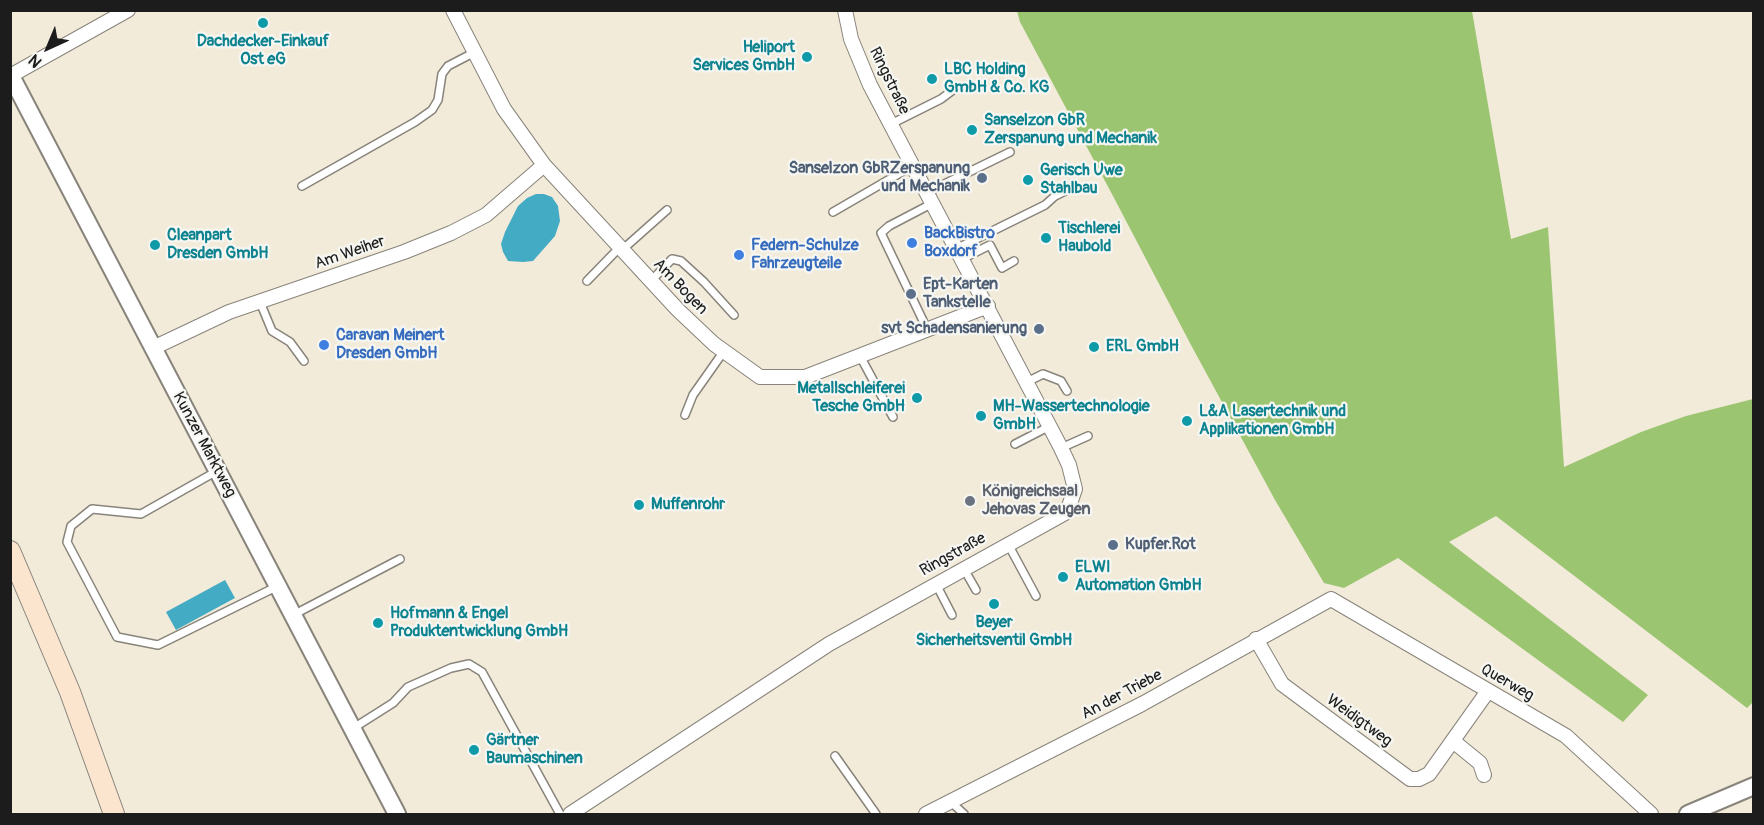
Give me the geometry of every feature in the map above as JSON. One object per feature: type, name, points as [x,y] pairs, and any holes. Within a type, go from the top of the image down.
[{"type":"main road","points":[[10,551],[70,692],[114,814]]},
{"type":"street","points":[[10,76],[128,10]]},
{"type":"street","name":"Am Bogen","points":[[453,10],[504,109],[544,165],[678,310],[723,351],[760,377],[805,376],[988,306]]},
{"type":"street","name":"Ringstraße","points":[[570,814],[829,644],[1067,512],[1075,489],[1070,465],[870,85],[851,39],[845,10]]},
{"type":"street","name":"Kunzer Marktweg","points":[[10,76],[397,814]]},
{"type":"street","name":"Am Weiher","points":[[153,348],[229,312],[404,252],[451,233],[486,215],[544,165]]},
{"type":"street","name":"An der Triebe","points":[[926,814],[1142,704],[1332,599]]},
{"type":"street","name":"Querweg","points":[[1332,599],[1566,736],[1651,814]]},
{"type":"street","name":"Weidigtweg","points":[[1256,639],[1282,684],[1410,779],[1419,779],[1429,774],[1488,691]]},
{"type":"street","points":[[1453,741],[1480,763],[1484,775]]},
{"type":"street","points":[[1688,814],[1754,786]]},
{"type":"lane","points":[[302,186],[416,122],[432,110],[438,100],[442,74],[448,66],[475,52]]},
{"type":"lane","points":[[891,124],[941,99],[957,87]]},
{"type":"lane","points":[[927,329],[881,233],[931,198],[1010,152]]},
{"type":"lane","points":[[833,212],[914,165]]},
{"type":"lane","points":[[959,254],[1046,205],[1055,196],[1073,187]]},
{"type":"lane","points":[[587,281],[667,210]]},
{"type":"lane","points":[[959,254],[990,245],[1002,268],[1014,261]]},
{"type":"lane","points":[[651,281],[672,260],[681,261],[734,315]]},
{"type":"lane","points":[[260,302],[272,331],[290,342],[304,361]]},
{"type":"lane","points":[[685,415],[693,395],[723,351]]},
{"type":"lane","points":[[860,356],[893,417]]},
{"type":"lane","points":[[1027,382],[1043,374],[1061,381],[1067,391]]},
{"type":"lane","points":[[1016,444],[1050,426]]},
{"type":"lane","points":[[1061,448],[1088,436]]},
{"type":"lane","points":[[218,471],[141,514],[92,509],[71,526],[67,542],[117,637],[158,645],[278,586]]},
{"type":"lane","points":[[1008,544],[1036,596]]},
{"type":"lane","points":[[293,615],[400,560]]},
{"type":"lane","points":[[964,568],[976,590]]},
{"type":"lane","points":[[936,584],[952,615]]},
{"type":"lane","points":[[352,729],[393,703],[408,687],[451,668],[469,664],[482,672],[560,814]]},
{"type":"lane","points":[[835,756],[876,814]]},
{"type":"lane","points":[[951,802],[964,814]]},
{"type":"green space","points":[[1017,11],[1472,11],[1511,239],[1548,227],[1564,467],[1641,432],[1686,416],[1753,399],[1754,701],[1747,708],[1496,516],[1449,542],[1648,695],[1623,722],[1398,558],[1344,588],[1324,583],[1275,500],[1191,345],[1020,22]]},
{"type":"water","points":[[536,194],[552,197],[558,206],[560,221],[555,236],[533,261],[508,261],[501,244],[505,232],[518,206]]},
{"type":"water","points":[[225,580],[235,598],[176,630],[166,612]]},
{"type":"place","name":"Dachdecker-Einkauf Ost eG","points":[[263,23]]},
{"type":"place","name":"Heliport Services GmbH","points":[[807,57]]},
{"type":"place","name":"LBC Holding GmbH & Co. KG","points":[[932,79]]},
{"type":"place","name":"Sanselzon GbR Zerspanung und Mechanik","points":[[972,130]]},
{"type":"place","name":"Sanselzon GbRZerspanung und Mechanik","points":[[982,178]]},
{"type":"place","name":"Gerisch Uwe Stahlbau","points":[[1028,180]]},
{"type":"place","name":"Tischlerei Haubold","points":[[1046,238]]},
{"type":"place","name":"BackBistro Boxdorf","points":[[912,243]]},
{"type":"place","name":"Cleanpart Dresden GmbH","points":[[155,245]]},
{"type":"place","name":"Federn-Schulze Fahrzeugteile","points":[[739,255]]},
{"type":"place","name":"Ept-Karten Tankstelle","points":[[911,294]]},
{"type":"place","name":"svt Schadensanierung","points":[[1039,329]]},
{"type":"place","name":"Caravan Meinert Dresden GmbH","points":[[324,345]]},
{"type":"place","name":"ERL GmbH","points":[[1094,347]]},
{"type":"place","name":"Metallschleiferei Tesche GmbH","points":[[917,398]]},
{"type":"place","name":"MH-Wassertechnologie GmbH","points":[[981,416]]},
{"type":"place","name":"L&A Lasertechnik und Applikationen GmbH","points":[[1187,421]]},
{"type":"place","name":"Königreichsaal Jehovas Zeugen","points":[[970,501]]},
{"type":"place","name":"Muffenrohr","points":[[639,505]]},
{"type":"place","name":"Kupfer.Rot","points":[[1113,545]]},
{"type":"place","name":"ELWI Automation GmbH","points":[[1063,577]]},
{"type":"place","name":"Beyer Sicherheitsventil GmbH","points":[[994,604]]},
{"type":"place","name":"Hofmann & Engel Produktentwicklung GmbH","points":[[378,623]]},
{"type":"place","name":"Gärtner Baumaschinen","points":[[474,750]]}]
